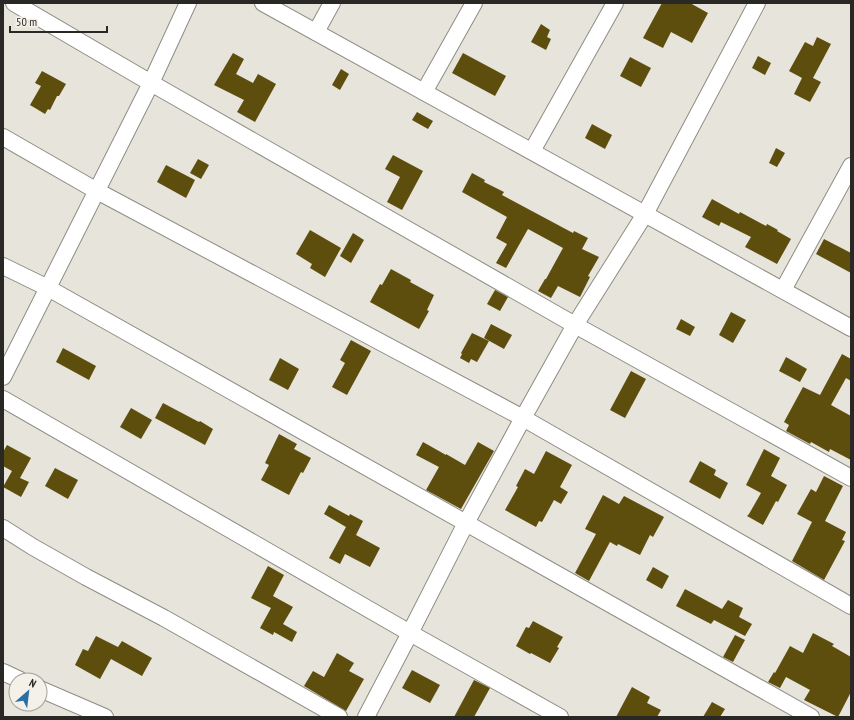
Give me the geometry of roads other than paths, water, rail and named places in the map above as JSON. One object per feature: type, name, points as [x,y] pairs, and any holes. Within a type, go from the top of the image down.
[{"type":"street","points":[[14,3],[575,325],[851,478]]},
{"type":"street","points":[[3,377],[151,83],[188,3]]},
{"type":"street","points":[[263,3],[851,328]]},
{"type":"street","points":[[316,32],[332,3]]},
{"type":"street","points":[[424,92],[474,3]]},
{"type":"street","points":[[532,151],[615,3]]},
{"type":"street","points":[[366,717],[466,523],[523,418],[575,325],[645,214],[758,3]]},
{"type":"street","points":[[3,137],[96,191],[523,418],[851,606]]},
{"type":"street","points":[[783,290],[851,166]]},
{"type":"street","points":[[3,266],[48,288],[811,717]]},
{"type":"street","points":[[3,399],[410,633],[560,717]]},
{"type":"street","points":[[3,528],[86,577],[164,618],[340,717]]},
{"type":"street","points":[[48,692],[105,717]]}]
